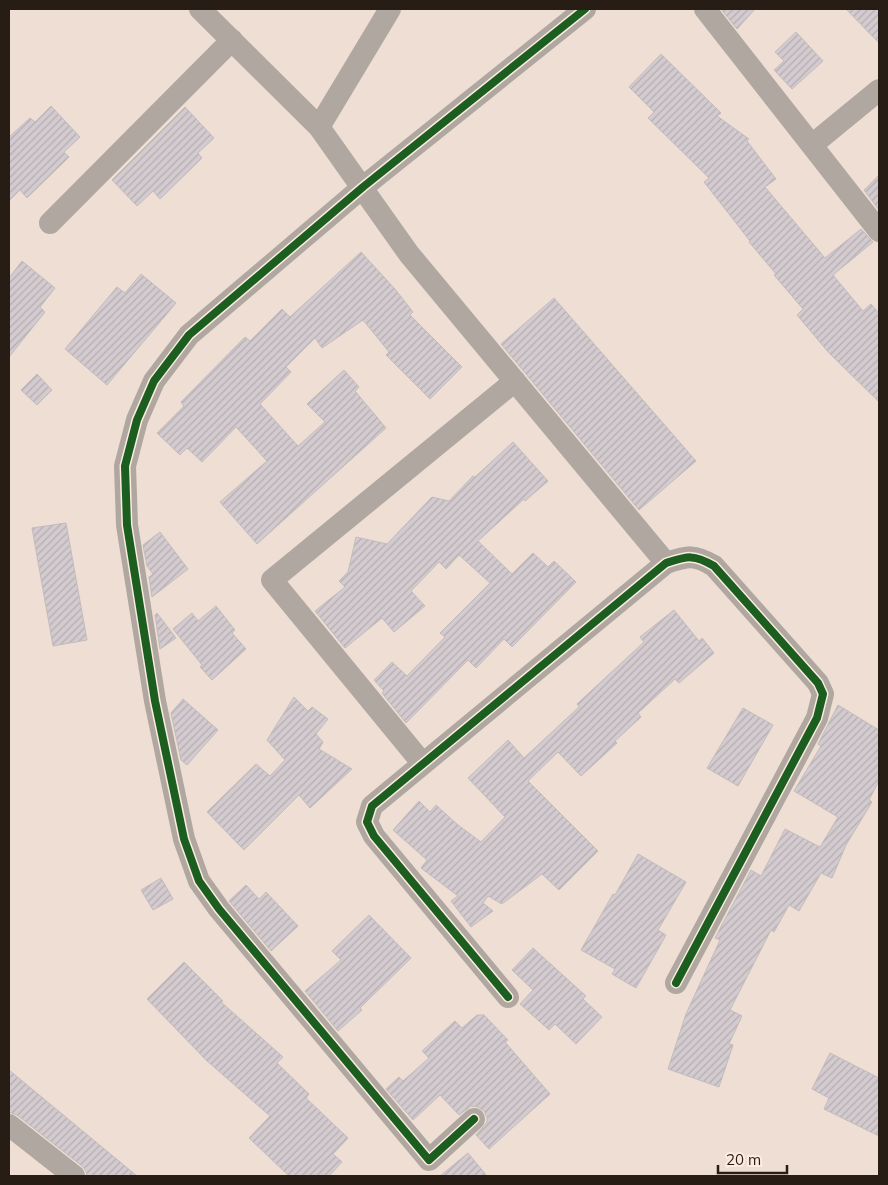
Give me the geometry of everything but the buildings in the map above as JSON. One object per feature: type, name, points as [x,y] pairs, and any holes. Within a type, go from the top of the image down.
[{"type":"street","points":[[200,9],[319,127],[409,254],[666,563]]},
{"type":"street","points":[[319,127],[390,9]]},
{"type":"street","points":[[474,1119],[429,1160],[219,908],[199,880],[184,839],[155,701],[127,525],[125,466],[137,420],[154,381],[188,335],[363,187],[585,9]]},
{"type":"street","points":[[705,9],[879,230]]},
{"type":"street","points":[[50,223],[232,40]]},
{"type":"street","points":[[812,145],[879,90]]},
{"type":"street","points":[[423,764],[272,580],[515,381]]},
{"type":"street","points":[[508,997],[374,836],[367,822],[372,806],[666,563],[682,558],[700,558],[714,566],[818,683],[823,694],[817,718],[676,982]]},
{"type":"street","points":[[9,1125],[74,1176]]},
{"type":"cycle path","points":[[474,1119],[429,1160],[219,909],[199,881],[184,839],[155,701],[127,525],[125,466],[137,420],[154,381],[189,335],[363,187],[585,9]]},
{"type":"cycle path","points":[[508,997],[374,836],[367,822],[372,806],[666,563],[691,557],[701,559],[714,566],[818,683],[823,694],[817,718],[676,983]]}]
